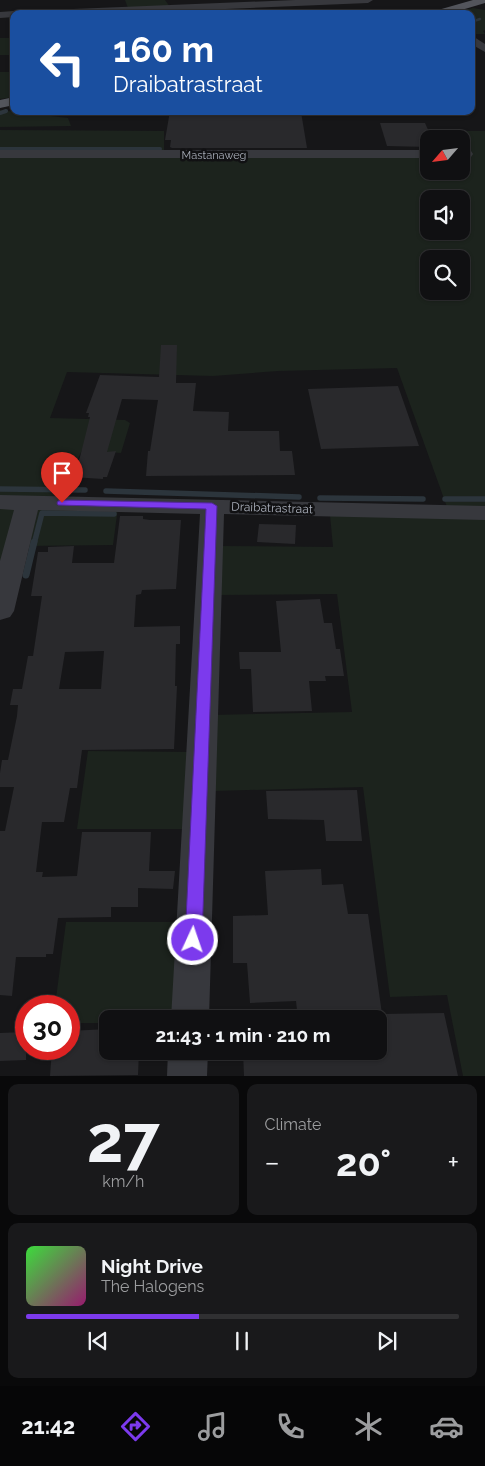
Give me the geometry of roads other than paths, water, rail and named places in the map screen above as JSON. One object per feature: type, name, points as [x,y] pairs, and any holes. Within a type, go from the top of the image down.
[{"type":"main road","points":[[449,10],[485,0]]},
{"type":"street","points":[[122,10],[368,0]]},
{"type":"street","points":[[475,41],[485,49]]},
{"type":"street","name":"Mastanaweg","points":[[0,154],[420,154]]},
{"type":"street","name":"Draibatrastraat","points":[[0,502],[485,513]]},
{"type":"street","points":[[0,611],[28,502]]},
{"type":"street","points":[[190,1010],[212,506]]},
{"type":"street","points":[[187,1076],[188,1060]]},
{"type":"waterway","points":[[475,21],[480,19]]},
{"type":"waterway","points":[[0,113],[6,111]]},
{"type":"waterway","points":[[0,149],[160,149]]},
{"type":"waterway","points":[[0,489],[85,490]]},
{"type":"waterway","points":[[106,491],[299,497]]},
{"type":"waterway","points":[[320,498],[423,499]]},
{"type":"waterway","points":[[445,499],[485,499]]},
{"type":"waterway","points":[[34,544],[42,513],[114,514]]},
{"type":"waterway","points":[[26,575],[34,542]]}]
